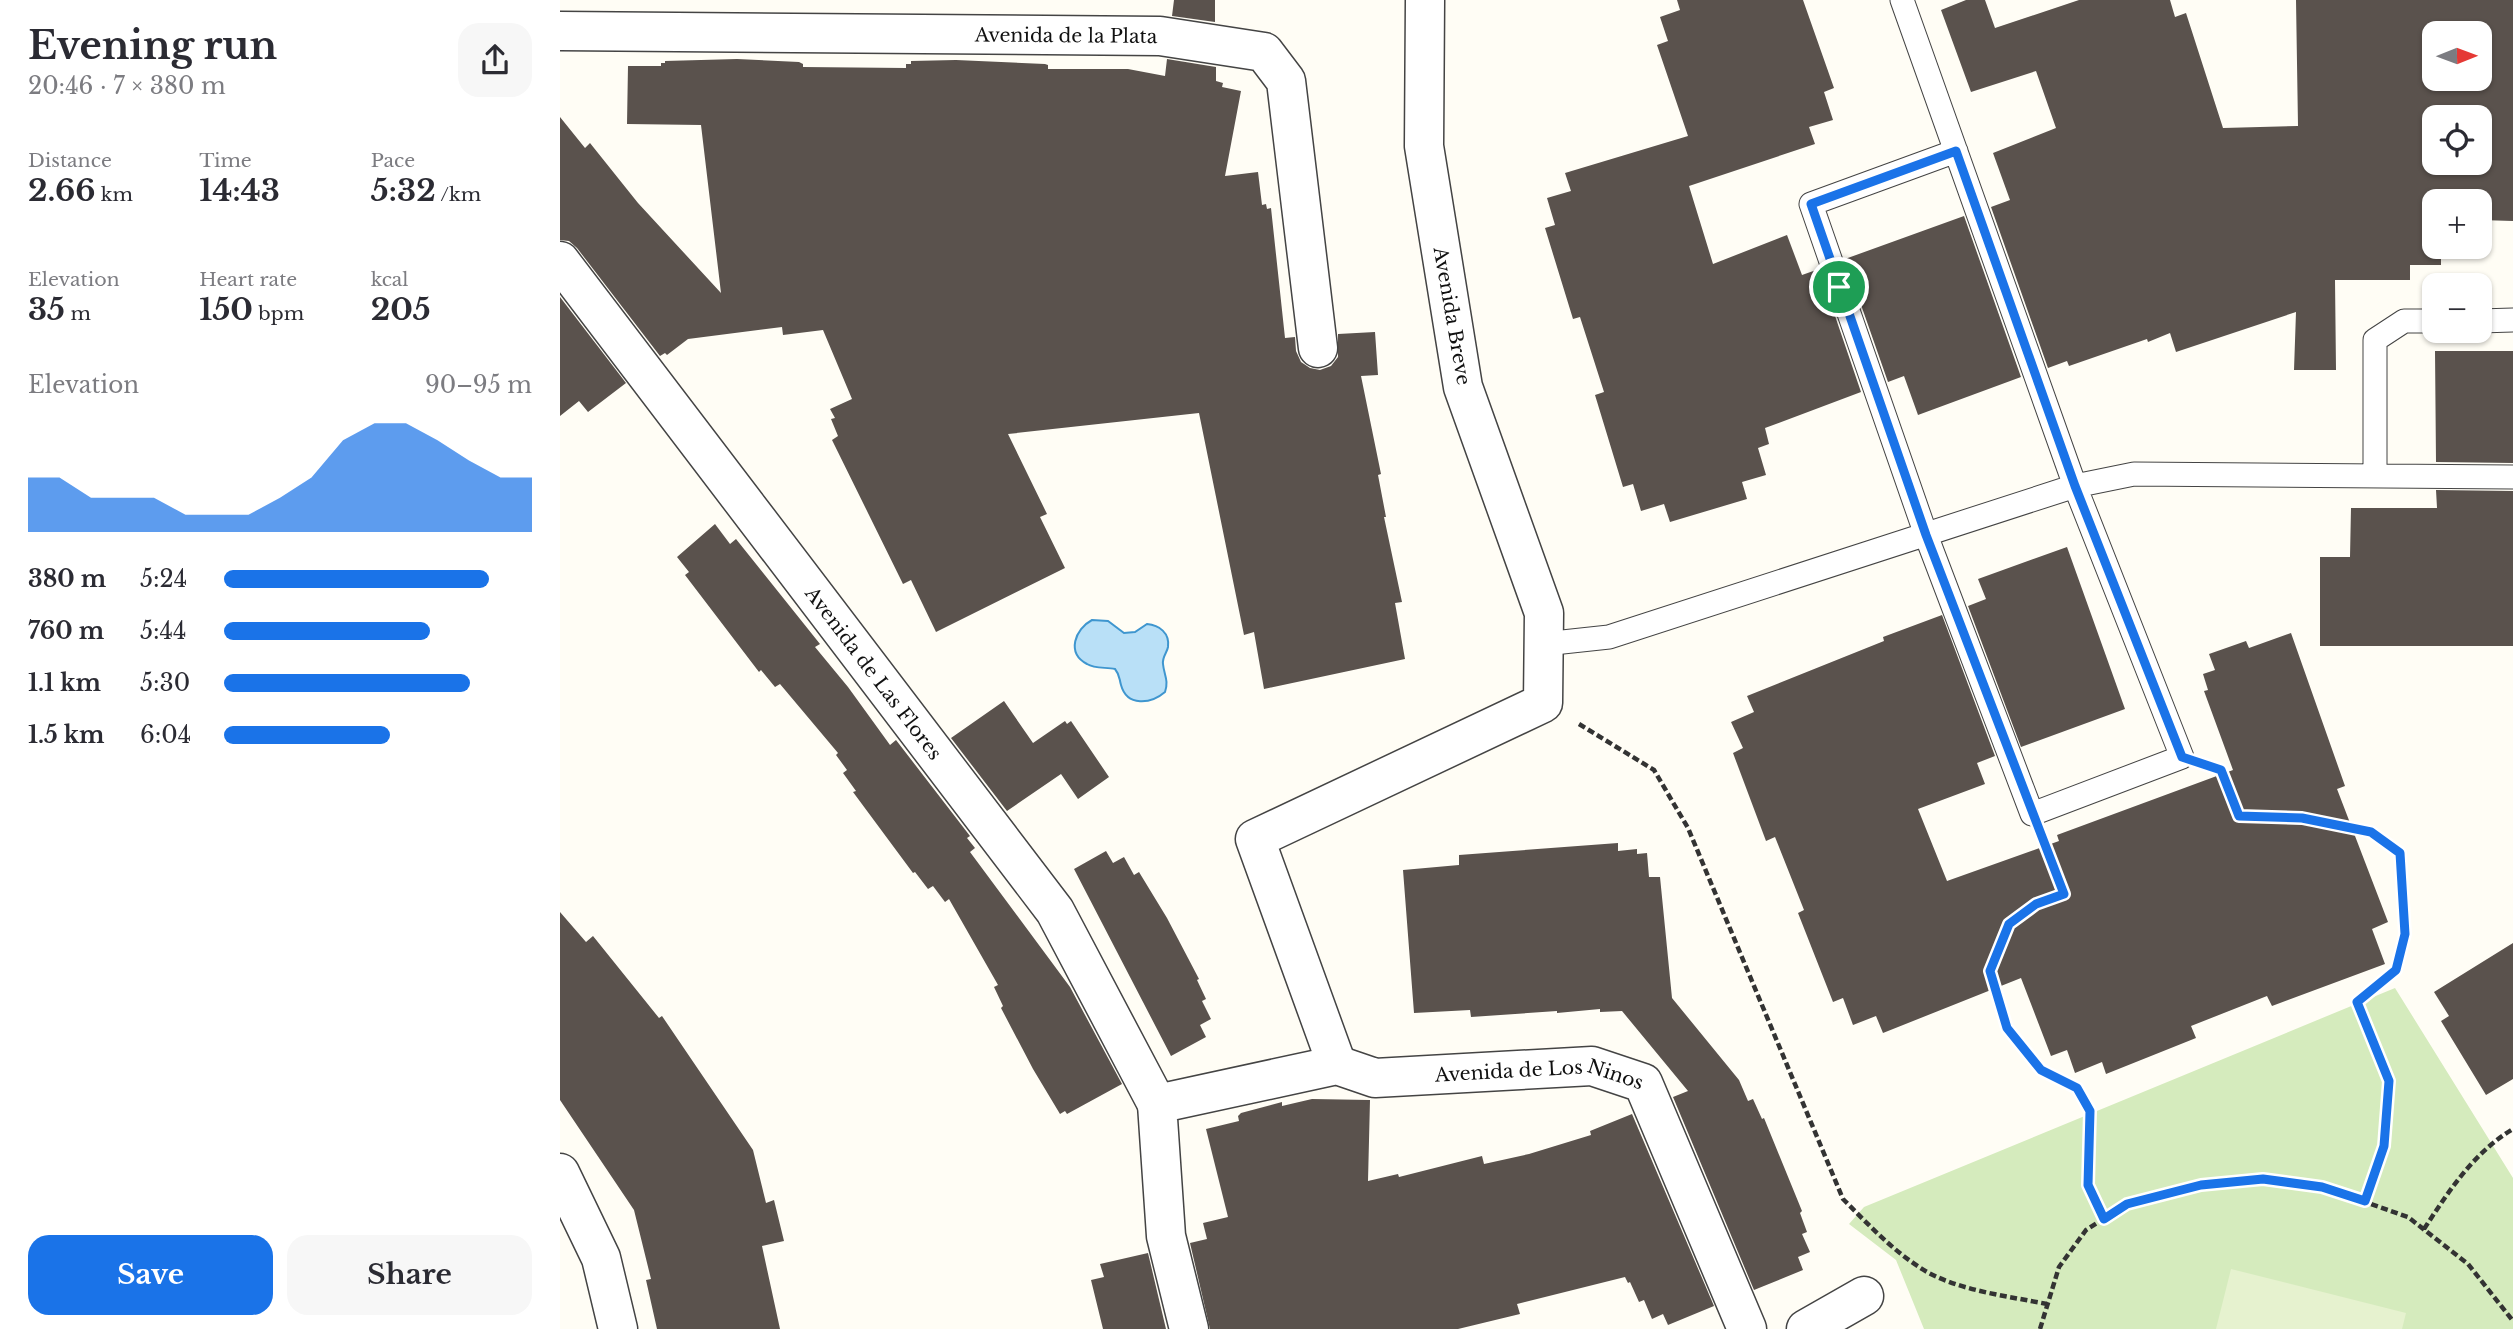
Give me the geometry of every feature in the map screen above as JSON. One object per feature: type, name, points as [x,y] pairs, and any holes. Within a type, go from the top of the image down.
[{"type":"street","name":"Avenida Breve","points":[[1425,0],[1424,146],[1463,387],[1544,612],[1544,703]]},
{"type":"street","name":"Avenida de la Plata","points":[[560,31],[1160,36],[1264,52],[1286,81],[1318,348]]},
{"type":"street","name":"Avenida de Las Flores","points":[[560,261],[1055,911],[1157,1104]]},
{"type":"street","points":[[1189,1329],[1166,1236],[1157,1104],[1337,1065],[1255,839],[1544,703]]},
{"type":"street","name":"Avenida de Los Ninos","points":[[1337,1065],[1375,1078],[1592,1066],[1643,1083],[1747,1329]]},
{"type":"street","points":[[560,1173],[601,1258],[618,1329]]},
{"type":"street","points":[[1806,1329],[1864,1296]]},
{"type":"lane","points":[[1902,0],[1956,151],[2075,486],[2182,757],[2032,814],[1926,535],[1811,204],[1956,151]]},
{"type":"lane","points":[[2492,320],[2513,320]]},
{"type":"lane","points":[[2375,476],[2375,340],[2404,321],[2422,321]]},
{"type":"lane","points":[[1544,644],[1609,638],[2075,486],[2134,474],[2513,477]]},
{"type":"path","points":[[1544,703],[1654,770],[1688,828],[1843,1199],[1887,1244],[1921,1269],[1971,1289],[2048,1304]]},
{"type":"path","points":[[2182,757],[2221,770],[2239,816],[2302,818],[2371,832],[2400,853],[2405,934],[2396,970],[2357,1002],[2389,1081],[2384,1146],[2365,1201]]},
{"type":"path","points":[[2032,814],[2064,894],[2036,904],[2009,924],[1990,971],[2007,1028],[2041,1070],[2077,1088],[2090,1111],[2088,1185],[2104,1219]]},
{"type":"path","points":[[2424,1228],[2463,1171],[2497,1139],[2513,1129]]},
{"type":"path","points":[[2039,1329],[2059,1267],[2086,1230],[2127,1204],[2201,1185],[2263,1179],[2322,1187],[2408,1217],[2468,1264],[2513,1321]]},
{"type":"green space","points":[[2395,988],[2513,1178],[2513,1329],[1924,1329],[1896,1260],[1849,1224],[1864,1207]]},
{"type":"green space","points":[[2231,1269],[2406,1313],[2402,1329],[2216,1329]]},
{"type":"water","points":[[1092,620],[1108,621],[1124,633],[1135,632],[1147,624],[1163,631],[1168,642],[1163,662],[1165,692],[1147,701],[1134,700],[1124,692],[1115,669],[1093,667],[1080,659],[1075,641],[1081,629]]},
{"type":"building","points":[[1174,0],[1215,0],[1215,22],[1172,16]]},
{"type":"building","points":[[1677,0],[1803,0],[1834,88],[1824,92],[1833,120],[1809,127],[1815,144],[1689,186],[1713,264],[1787,235],[1802,275],[1819,269],[1861,392],[1765,428],[1769,444],[1758,448],[1766,475],[1742,482],[1747,499],[1670,522],[1664,504],[1641,511],[1633,484],[1623,487],[1595,395],[1604,392],[1580,317],[1573,319],[1545,228],[1555,225],[1547,198],[1571,191],[1565,173],[1688,136],[1657,45],[1668,41],[1660,17],[1680,10]]},
{"type":"building","points":[[1966,0],[1985,0],[1995,28],[2079,0],[2170,0],[2175,17],[2186,13],[2223,128],[2298,126],[2296,0],[2513,0],[2513,221],[2492,220],[2492,189],[2422,189],[2422,259],[2441,259],[2441,265],[2410,265],[2410,280],[2335,280],[2336,370],[2294,370],[2296,312],[2176,352],[2170,333],[2069,366],[2067,361],[2048,368],[1991,207],[2010,200],[1993,153],[2056,128],[2036,71],[1971,92],[1941,10]]},
{"type":"building","points":[[737,59],[799,62],[803,67],[906,68],[906,64],[911,64],[911,61],[956,60],[1045,64],[1048,69],[1128,69],[1165,76],[1167,59],[1216,67],[1216,81],[1223,83],[1222,87],[1241,91],[1225,176],[1258,172],[1262,205],[1266,204],[1267,209],[1271,208],[1285,338],[1295,337],[1296,351],[1301,362],[1320,370],[1331,366],[1338,357],[1338,334],[1375,332],[1378,375],[1361,376],[1381,474],[1378,475],[1384,517],[1402,602],[1395,603],[1405,659],[1264,689],[1254,632],[1244,635],[1199,413],[1008,434],[1047,514],[1040,517],[1065,568],[936,632],[911,580],[903,584],[832,440],[838,436],[831,419],[835,418],[830,409],[852,399],[823,330],[783,335],[782,327],[688,339],[667,355],[665,353],[660,356],[577,248],[569,241],[560,240],[560,117],[585,148],[590,143],[638,203],[721,293],[701,125],[627,124],[628,66],[661,66],[665,61]]},
{"type":"building","points":[[1964,216],[2021,377],[1918,415],[1904,376],[1888,382],[1845,259]]},
{"type":"building","points":[[560,297],[626,383],[588,412],[579,401],[560,416]]},
{"type":"building","points":[[2435,351],[2513,351],[2513,463],[2436,462]]},
{"type":"building","points":[[2436,490],[2513,491],[2513,646],[2320,646],[2320,557],[2350,557],[2351,508],[2437,508]]},
{"type":"building","points":[[715,524],[730,544],[736,539],[820,644],[815,647],[890,745],[896,740],[970,836],[967,838],[975,848],[970,852],[1070,987],[1122,1084],[1067,1114],[1065,1111],[1060,1114],[1001,1008],[1003,1006],[994,987],[998,985],[949,899],[945,902],[933,886],[928,889],[915,872],[913,873],[853,792],[856,791],[843,773],[847,770],[836,755],[838,753],[780,684],[775,687],[761,670],[759,672],[685,575],[689,572],[677,557]]},
{"type":"building","points":[[2067,547],[2125,709],[2021,747],[1968,606],[1986,599],[1978,579]]},
{"type":"building","points":[[1942,615],[1995,756],[1977,763],[1985,784],[1918,809],[1947,881],[2059,841],[2057,835],[2233,770],[2204,691],[2208,690],[2203,674],[2215,670],[2209,654],[2246,641],[2249,648],[2291,633],[2345,786],[2337,789],[2388,922],[2372,929],[2385,964],[2272,1006],[2267,996],[2191,1026],[2196,1038],[2106,1074],[2102,1062],[2075,1073],[2067,1050],[2051,1056],[2021,978],[1883,1033],[1876,1016],[1853,1025],[1843,998],[1833,1002],[1798,913],[1804,910],[1775,837],[1766,841],[1733,753],[1743,748],[1731,722],[1754,712],[1747,696],[1884,641],[1883,637]]},
{"type":"building","points":[[1004,701],[1033,743],[1065,721],[1067,724],[1071,721],[1109,777],[1078,799],[1061,774],[1007,811],[951,738]]},
{"type":"building","points":[[1618,843],[1618,851],[1637,849],[1637,854],[1647,853],[1649,877],[1660,877],[1672,998],[1739,1080],[1748,1101],[1753,1099],[1762,1119],[1764,1118],[1802,1211],[1800,1213],[1807,1232],[1802,1234],[1810,1252],[1798,1257],[1803,1270],[1754,1290],[1673,1097],[1688,1091],[1622,1011],[1600,1012],[1600,1009],[1471,1017],[1470,1010],[1414,1013],[1403,870],[1459,865],[1459,855]]},
{"type":"building","points":[[1106,851],[1113,863],[1124,857],[1134,875],[1139,872],[1167,918],[1199,979],[1197,980],[1206,999],[1202,1001],[1211,1019],[1200,1025],[1206,1037],[1171,1056],[1074,869]]},
{"type":"building","points":[[560,912],[586,942],[593,936],[659,1018],[662,1016],[753,1150],[766,1203],[774,1200],[784,1241],[762,1246],[780,1329],[657,1329],[646,1280],[651,1279],[634,1210],[560,1100]]},
{"type":"building","points":[[2513,943],[2513,1079],[2486,1095],[2441,1021],[2449,1016],[2434,992]]},
{"type":"building","points":[[1312,1099],[1370,1100],[1368,1181],[1398,1174],[1399,1177],[1482,1156],[1484,1164],[1529,1154],[1591,1135],[1590,1131],[1632,1114],[1714,1306],[1668,1325],[1663,1314],[1652,1319],[1644,1300],[1639,1302],[1625,1277],[1517,1304],[1520,1314],[1458,1329],[1210,1329],[1190,1243],[1207,1239],[1203,1223],[1228,1217],[1206,1129],[1239,1121],[1238,1116],[1241,1113],[1282,1102],[1282,1106]]},
{"type":"building","points":[[1148,1253],[1166,1329],[1103,1329],[1091,1280],[1104,1277],[1100,1264]]},
{"type":"route","points":[[1956,151],[2075,486],[2182,757],[2221,770],[2239,816],[2302,818],[2371,832],[2400,853],[2405,934],[2396,970],[2357,1002],[2389,1081],[2384,1146],[2365,1201],[2322,1187],[2263,1179],[2201,1185],[2127,1204],[2104,1219],[2088,1185],[2090,1111],[2077,1088],[2041,1070],[2007,1028],[1990,971],[2009,924],[2036,904],[2064,894],[1926,535],[1839,287],[1811,204],[1956,151]]}]
